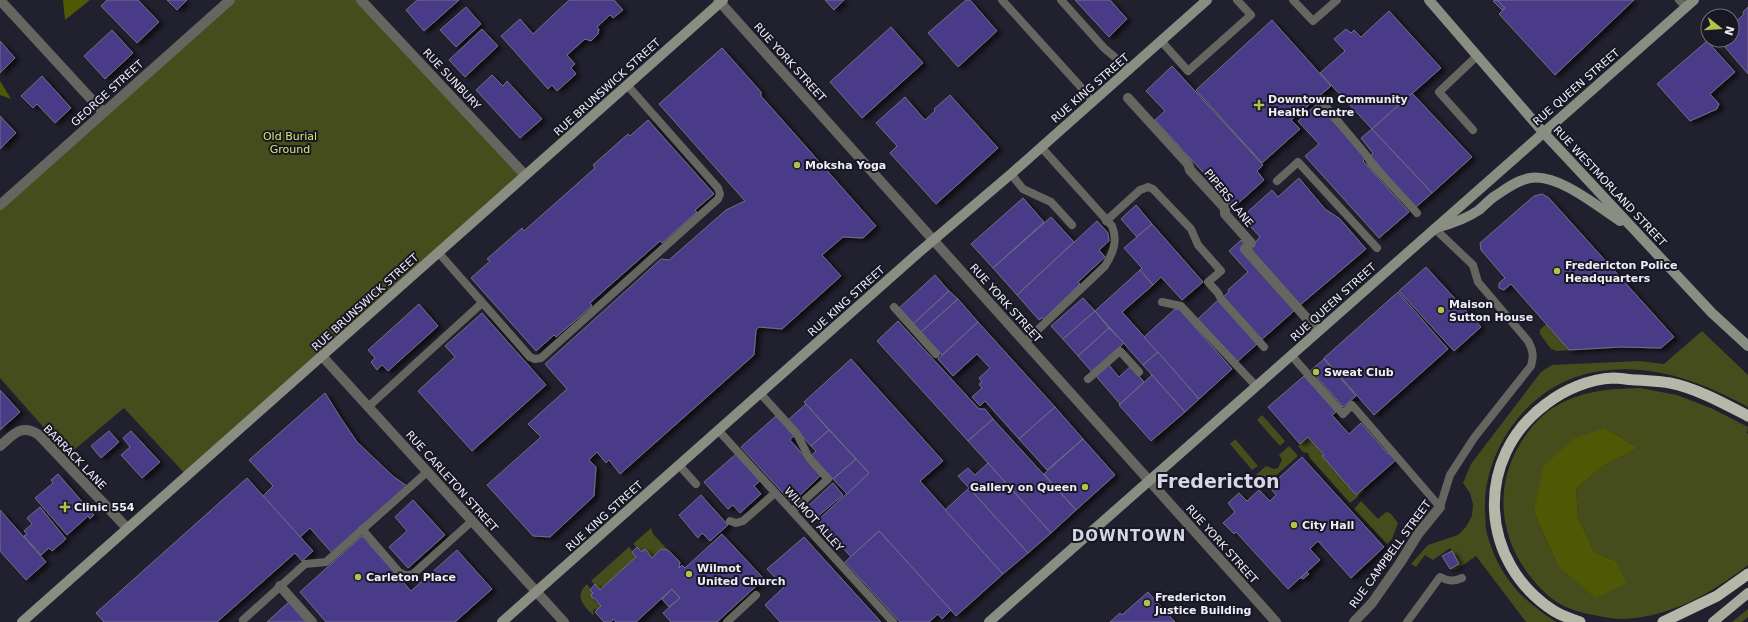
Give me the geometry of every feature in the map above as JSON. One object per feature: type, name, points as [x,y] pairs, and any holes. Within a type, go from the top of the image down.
[{"type":"highway","points":[[1580,622],[1555,612],[1534,596],[1518,578],[1504,554],[1496,528],[1493,507],[1497,482],[1504,457],[1516,434],[1534,413],[1559,394],[1588,383],[1613,378],[1671,383],[1707,396],[1748,416]]},
{"type":"highway","points":[[1663,622],[1717,596],[1748,574]]},
{"type":"main road","name":"RUE KING STREET","points":[[502,622],[933,240],[1162,42],[1207,0]]},
{"type":"main road","name":"RUE WESTMORLAND STREET","points":[[1429,0],[1543,132],[1633,230],[1712,313],[1748,346]]},
{"type":"main road","name":"RUE QUEEN STREET","points":[[989,622],[1543,132],[1683,4],[1694,0]]},
{"type":"main road","name":"RUE BRUNSWICK STREET","points":[[22,622],[721,1]]},
{"type":"main road","points":[[1434,228],[1451,224],[1477,211],[1495,196],[1518,181],[1532,177],[1546,178],[1563,184],[1633,230]]},
{"type":"main road","points":[[1713,622],[1748,593]]},
{"type":"street","points":[[0,0],[103,112]]},
{"type":"street","name":"GEORGE STREET","points":[[0,205],[230,0]]},
{"type":"street","name":"RUE SUNBURY","points":[[361,0],[525,175]]},
{"type":"street","name":"RUE YORK STREET","points":[[721,1],[1276,622]]},
{"type":"street","name":"PIPERS LANE","points":[[1128,98],[1188,164],[1190,170],[1225,208],[1225,214],[1251,243],[1245,249],[1318,331]]},
{"type":"street","name":"RUE CARLETON STREET","points":[[322,356],[564,622]]},
{"type":"street","name":"BARRACK LANE","points":[[0,446],[21,430],[27,429],[39,434],[127,528]]},
{"type":"street","name":"RUE CAMPBELL STREET","points":[[1354,622],[1372,603],[1418,534],[1440,506]]},
{"type":"street","points":[[280,586],[312,622]]},
{"type":"lane","points":[[1002,0],[1093,102]]},
{"type":"lane","points":[[1061,0],[1104,48],[1130,70]]},
{"type":"lane","points":[[1162,42],[1188,71],[1251,15],[1237,0]]},
{"type":"lane","points":[[1293,0],[1313,21],[1337,0]]},
{"type":"lane","points":[[1473,130],[1439,92],[1477,56]]},
{"type":"lane","points":[[438,252],[530,357],[535,359],[541,358],[718,199],[720,194],[718,188],[695,161],[627,85]]},
{"type":"lane","points":[[1322,102],[1371,163],[1417,213]]},
{"type":"lane","points":[[1025,342],[1105,266],[1113,250],[1115,240],[1112,226],[1041,147]]},
{"type":"lane","points":[[1277,181],[1298,162],[1377,248]]},
{"type":"lane","points":[[1011,174],[1023,189],[1051,202],[1072,225]]},
{"type":"lane","points":[[1106,221],[1140,190],[1148,187],[1153,189],[1191,229],[1198,245],[1221,270],[1208,282],[1218,293],[1221,299],[1264,347]]},
{"type":"lane","name":"RUE CAMPBELL STREET","points":[[1434,228],[1473,265],[1478,282],[1528,341],[1532,349],[1533,358],[1531,366],[1474,438],[1450,475],[1440,506]]},
{"type":"lane","points":[[1162,302],[1181,306],[1256,386]]},
{"type":"lane","points":[[368,407],[482,303]]},
{"type":"lane","points":[[894,307],[936,354]]},
{"type":"lane","points":[[1088,379],[1120,351],[1139,372]]},
{"type":"lane","points":[[1291,355],[1343,414],[1352,406],[1440,506]]},
{"type":"lane","points":[[760,393],[797,434],[809,458],[828,479],[792,512]]},
{"type":"lane","name":"WILMOT ALLEY","points":[[718,430],[892,622]]},
{"type":"lane","points":[[679,465],[696,484]]},
{"type":"lane","points":[[243,620],[305,564],[326,562],[427,472]]},
{"type":"lane","points":[[730,521],[736,523],[743,521],[775,493]]},
{"type":"lane","points":[[362,529],[399,572],[405,576],[413,574],[472,521]]},
{"type":"lane","points":[[1408,622],[1440,577],[1446,580],[1455,581],[1462,578]]},
{"type":"lane","points":[[727,622],[756,595]]},
{"type":"green space","points":[[63,0],[90,0],[65,20]]},
{"type":"green space","name":"Old Burial Ground","points":[[230,0],[361,0],[525,175],[187,476],[124,408],[68,455],[0,378],[0,205]]},
{"type":"green space","points":[[0,81],[11,99],[0,95]]},
{"type":"green space","points":[[1546,324],[1569,350],[1557,351],[1551,349],[1540,334],[1540,330]]},
{"type":"green space","points":[[1702,331],[1748,375],[1748,407],[1712,389],[1674,376],[1635,370],[1595,372],[1571,379],[1550,390],[1531,405],[1514,423],[1501,443],[1492,466],[1486,489],[1485,513],[1487,534],[1498,562],[1512,585],[1532,604],[1556,622],[1526,622],[1476,556],[1456,570],[1450,569],[1459,564],[1450,548],[1433,560],[1425,555],[1416,567],[1411,564],[1428,545],[1458,535],[1466,527],[1472,516],[1473,504],[1470,493],[1463,483],[1471,464],[1541,372],[1552,365],[1639,361],[1664,364]]},
{"type":"green space","points":[[1640,388],[1677,395],[1713,409],[1748,427],[1748,565],[1705,594],[1673,609],[1639,618],[1609,618],[1580,612],[1562,605],[1548,596],[1534,581],[1523,566],[1514,549],[1508,532],[1504,514],[1506,478],[1511,461],[1527,433],[1541,417],[1552,408],[1568,400],[1588,393]],"holes":[[[1605,428],[1638,448],[1603,466],[1576,489],[1578,517],[1594,552],[1616,561],[1558,566],[1534,512]]]},
{"type":"green space","points":[[1262,415],[1285,441],[1280,446],[1257,420]]},
{"type":"green space","points":[[1605,428],[1638,448],[1603,466],[1576,489],[1578,517],[1594,552],[1616,561],[1626,583],[1596,598],[1558,566],[1534,512],[1543,467],[1573,439]]},
{"type":"green space","points":[[1308,437],[1324,455],[1322,456],[1356,495],[1363,489],[1365,491],[1350,503],[1310,458],[1308,453],[1303,452],[1298,446]]},
{"type":"green space","points":[[1235,439],[1258,466],[1252,470],[1230,444]]},
{"type":"green space","points":[[1289,446],[1298,456],[1265,485],[1256,475],[1266,466],[1274,469],[1278,468],[1282,460],[1279,455]]},
{"type":"green space","points":[[1361,501],[1378,519],[1386,512],[1390,513],[1398,523],[1392,539],[1387,544],[1354,509]]},
{"type":"green space","points":[[651,528],[653,534],[668,550],[660,549],[652,558],[646,550],[644,549],[642,552],[633,544]]},
{"type":"green space","points":[[629,547],[636,557],[600,590],[591,581]]},
{"type":"green space","points":[[587,584],[593,593],[591,597],[601,606],[597,610],[594,609],[593,615],[581,600],[581,592]]},
{"type":"green space","points":[[1748,609],[1748,617],[1742,622],[1732,622]]},
{"type":"building","points":[[107,0],[138,0],[159,22],[137,43],[101,6]]},
{"type":"building","points":[[167,0],[187,0],[177,10]]},
{"type":"building","points":[[417,0],[459,0],[424,31],[406,10]]},
{"type":"building","points":[[569,0],[614,0],[623,10],[613,18],[610,15],[597,27],[599,29],[598,34],[591,41],[585,39],[567,55],[575,64],[571,68],[576,74],[557,91],[552,85],[548,89],[501,36],[520,19],[533,34]]},
{"type":"building","points":[[825,0],[844,0],[834,10]]},
{"type":"building","points":[[966,0],[970,0],[997,31],[958,67],[928,33]]},
{"type":"building","points":[[1075,0],[1110,0],[1127,19],[1109,37]]},
{"type":"building","points":[[1497,0],[1634,0],[1555,75],[1499,14],[1505,8]]},
{"type":"building","points":[[1497,0],[1505,8],[1502,10],[1493,1]]},
{"type":"building","points":[[466,7],[481,24],[456,47],[440,30]]},
{"type":"building","points":[[1748,7],[1748,74],[1726,48],[1740,48],[1740,18],[1744,14],[1743,12]]},
{"type":"building","points":[[1389,11],[1441,68],[1372,129],[1320,73],[1345,51],[1334,39],[1346,29],[1351,33],[1354,30],[1361,37]]},
{"type":"building","name":"Downtown Community Health Centre","points":[[1272,20],[1331,86],[1291,120],[1300,129],[1262,163],[1196,90]]},
{"type":"building","points":[[891,27],[923,63],[862,118],[830,82]]},
{"type":"building","points":[[482,29],[498,46],[465,77],[449,60]]},
{"type":"building","points":[[112,30],[133,53],[105,79],[84,56]]},
{"type":"building","points":[[0,41],[15,58],[0,73]]},
{"type":"building","points":[[1700,47],[1713,48],[1735,72],[1710,94],[1719,104],[1717,109],[1690,121],[1657,84]]},
{"type":"building","points":[[722,48],[761,92],[761,96],[876,226],[863,238],[843,237],[822,255],[841,276],[782,329],[759,327],[756,330],[754,355],[620,474],[609,460],[606,463],[597,452],[589,460],[596,467],[594,496],[550,537],[533,536],[487,485],[541,437],[528,424],[567,389],[545,364],[661,259],[669,260],[726,210],[745,201],[659,104]]},
{"type":"building","points":[[1172,66],[1263,165],[1257,171],[1264,180],[1233,208],[1224,198],[1224,195],[1155,120],[1165,111],[1146,91]]},
{"type":"building","points":[[492,75],[503,86],[507,81],[542,119],[520,138],[476,90]]},
{"type":"building","points":[[42,76],[71,108],[55,123],[37,104],[33,108],[21,96]]},
{"type":"building","points":[[1412,93],[1472,157],[1432,193],[1372,129]]},
{"type":"building","points":[[950,95],[998,148],[936,204],[890,153],[897,146],[876,123],[905,97],[925,120],[935,111],[934,109]]},
{"type":"building","points":[[1317,104],[1366,158],[1363,161],[1409,212],[1379,238],[1305,156],[1319,144],[1298,121]]},
{"type":"building","points":[[0,116],[16,133],[0,149]]},
{"type":"building","points":[[648,120],[714,194],[695,210],[697,212],[662,243],[660,241],[590,303],[592,306],[556,337],[554,335],[536,351],[471,278],[490,261],[487,259],[522,228],[524,231],[595,168],[593,165],[628,134],[630,136]]},
{"type":"building","points":[[1372,129],[1432,193],[1415,208],[1371,156],[1373,153],[1361,138]]},
{"type":"building","points":[[1299,178],[1325,209],[1340,219],[1366,249],[1299,306],[1249,249],[1260,237],[1242,217],[1272,190],[1278,197]]},
{"type":"building","name":"Fredericton Police Headquarters","points":[[1542,194],[1549,198],[1674,337],[1661,348],[1621,347],[1569,350],[1511,284],[1504,290],[1499,288],[1499,283],[1505,278],[1481,250],[1480,243],[1534,196]]},
{"type":"building","points":[[1023,198],[1044,222],[993,268],[971,244]]},
{"type":"building","points":[[1136,205],[1152,224],[1137,237],[1121,219]]},
{"type":"building","points":[[1051,217],[1074,242],[1017,295],[993,268]]},
{"type":"building","points":[[1097,221],[1108,233],[1109,241],[1099,250],[1105,257],[1078,282],[1080,284],[1044,319],[1042,318],[1039,320],[1017,295]]},
{"type":"building","points":[[1152,224],[1203,282],[1182,300],[1161,277],[1153,285],[1140,270],[1142,268],[1124,248]]},
{"type":"building","points":[[1241,240],[1245,244],[1240,249],[1295,310],[1260,341],[1223,297],[1229,292],[1228,290],[1248,272],[1229,251]]},
{"type":"building","name":"Maison Sutton House","points":[[1426,267],[1481,327],[1454,351],[1399,291]]},
{"type":"building","points":[[1140,270],[1153,285],[1122,312],[1158,352],[1143,365],[1095,311]]},
{"type":"building","points":[[935,275],[949,291],[913,324],[899,308]]},
{"type":"building","points":[[949,291],[958,299],[921,332],[913,324]]},
{"type":"building","points":[[1398,292],[1448,349],[1374,415],[1324,358]]},
{"type":"building","points":[[1083,298],[1095,311],[1063,339],[1051,326]]},
{"type":"building","points":[[958,299],[978,322],[942,355],[921,332]]},
{"type":"building","points":[[1218,300],[1257,344],[1237,362],[1198,319]]},
{"type":"building","points":[[419,304],[438,326],[388,371],[382,365],[377,370],[371,362],[375,358],[368,350]]},
{"type":"building","points":[[1175,309],[1179,309],[1232,369],[1199,399],[1144,337]]},
{"type":"building","points":[[1095,311],[1109,328],[1078,356],[1063,339]]},
{"type":"building","points":[[482,313],[546,385],[472,451],[418,391],[455,357],[445,346]]},
{"type":"building","points":[[898,321],[979,409],[985,409],[993,419],[968,441],[877,341]]},
{"type":"building","points":[[978,322],[1055,407],[1019,439],[985,401],[980,406],[972,397],[982,388],[979,384],[982,382],[979,378],[990,368],[977,354],[953,376],[938,359]]},
{"type":"building","points":[[1109,328],[1124,343],[1092,372],[1078,356]]},
{"type":"building","points":[[1158,352],[1199,399],[1185,412],[1143,365]]},
{"type":"building","points":[[851,359],[943,461],[920,481],[1003,574],[956,616],[879,531],[851,557],[818,520],[869,473],[804,402]]},
{"type":"building","points":[[1324,359],[1356,396],[1343,407],[1311,370]]},
{"type":"building","points":[[1109,365],[1119,377],[1131,366],[1144,382],[1120,404],[1096,376]]},
{"type":"building","points":[[1152,375],[1185,412],[1151,441],[1119,405]]},
{"type":"building","points":[[1304,376],[1336,412],[1332,415],[1349,434],[1361,423],[1388,454],[1390,453],[1396,460],[1356,495],[1322,456],[1324,455],[1308,437],[1300,444],[1268,407]]},
{"type":"building","points":[[0,390],[20,412],[0,430]]},
{"type":"building","points":[[325,393],[357,442],[394,477],[407,486],[332,553],[310,528],[300,537],[263,496],[273,486],[249,460]]},
{"type":"building","points":[[806,404],[829,430],[811,446],[788,420]]},
{"type":"building","points":[[1055,407],[1083,439],[1047,470],[1019,439]]},
{"type":"building","points":[[776,416],[794,436],[790,440],[821,475],[792,503],[741,447]]},
{"type":"building","points":[[993,419],[1076,510],[1051,533],[968,441]]},
{"type":"building","points":[[829,430],[856,459],[833,479],[811,456],[816,451],[811,446]]},
{"type":"building","points":[[109,431],[119,442],[101,458],[91,446]]},
{"type":"building","points":[[131,431],[160,462],[142,478],[121,455],[130,447],[123,438]]},
{"type":"building","points":[[1083,439],[1115,475],[1076,510],[1044,474]]},
{"type":"building","points":[[736,454],[760,481],[754,486],[761,494],[740,513],[733,505],[728,509],[704,482]]},
{"type":"building","name":"City Hall","points":[[1302,457],[1384,547],[1351,578],[1318,541],[1310,549],[1320,560],[1288,589],[1236,532],[1234,534],[1223,523],[1235,512],[1228,503],[1239,493],[1247,501],[1259,490],[1270,501],[1276,495],[1269,487]]},
{"type":"building","points":[[856,459],[869,473],[847,494],[833,479]]},
{"type":"building","points":[[988,463],[1051,533],[1028,553],[958,476],[968,468],[975,475]]},
{"type":"building","name":"Clinic 554","points":[[58,474],[94,515],[90,519],[88,516],[67,535],[35,498],[53,483],[51,480]]},
{"type":"building","points":[[247,478],[313,551],[302,561],[295,553],[217,622],[104,622],[96,613]]},
{"type":"building","points":[[833,483],[843,495],[816,518],[807,507]]},
{"type":"building","points":[[969,488],[1028,553],[1003,574],[945,510]]},
{"type":"building","points":[[701,495],[728,525],[710,541],[702,533],[698,538],[679,515]]},
{"type":"building","points":[[413,500],[445,535],[408,568],[389,547],[407,531],[395,517]]},
{"type":"building","points":[[40,507],[66,539],[52,551],[49,548],[41,555],[24,536],[27,534],[24,531],[32,524],[27,518]]},
{"type":"building","points":[[0,510],[46,562],[26,580],[0,551]]},
{"type":"building","points":[[879,531],[951,610],[942,619],[938,614],[929,622],[900,622],[845,562]]},
{"type":"building","name":"Wilmot United Church","points":[[722,534],[764,579],[717,622],[671,622],[663,613],[680,598],[672,589],[636,622],[616,622],[613,619],[611,622],[604,622],[595,612],[601,606],[594,598],[592,598],[591,594],[593,593],[590,590],[595,584],[600,590],[636,557],[632,552],[637,547],[642,552],[644,549],[646,550],[652,558],[661,549],[668,550],[680,562],[679,568],[682,565],[685,568]]},
{"type":"building","name":"Carleton Place","points":[[362,536],[411,591],[457,550],[492,589],[455,622],[326,622],[300,592]]},
{"type":"building","points":[[804,537],[881,622],[780,622],[765,605],[784,587],[767,569]]},
{"type":"building","points":[[1452,551],[1459,564],[1450,569],[1442,556]]},
{"type":"building","points":[[1307,572],[1309,574],[1303,579],[1301,578]]},
{"type":"building","points":[[672,589],[680,598],[669,607],[662,599]]},
{"type":"building","name":"Fredericton Justice Building","points":[[1148,592],[1175,622],[1110,622],[1120,613],[1122,615]]},
{"type":"building","points":[[290,601],[309,622],[267,622]]},
{"type":"place","name":"Downtown Community Health Centre","points":[[1259,105]]},
{"type":"place","name":"Moksha Yoga","points":[[797,165]]},
{"type":"place","name":"Fredericton Police Headquarters","points":[[1557,271]]},
{"type":"place","name":"Maison Sutton House","points":[[1441,310]]},
{"type":"place","name":"Sweat Club","points":[[1316,372]]},
{"type":"place","name":"Gallery on Queen","points":[[1085,487]]},
{"type":"place","name":"Clinic 554","points":[[65,507]]},
{"type":"place","name":"City Hall","points":[[1294,525]]},
{"type":"place","name":"Wilmot United Church","points":[[689,574]]},
{"type":"place","name":"Carleton Place","points":[[358,577]]},
{"type":"place","name":"Fredericton Justice Building","points":[[1147,603]]},
{"type":"district","name":"Fredericton","points":[[1218,481]]},
{"type":"district","name":"DOWNTOWN","points":[[1129,536]]}]
